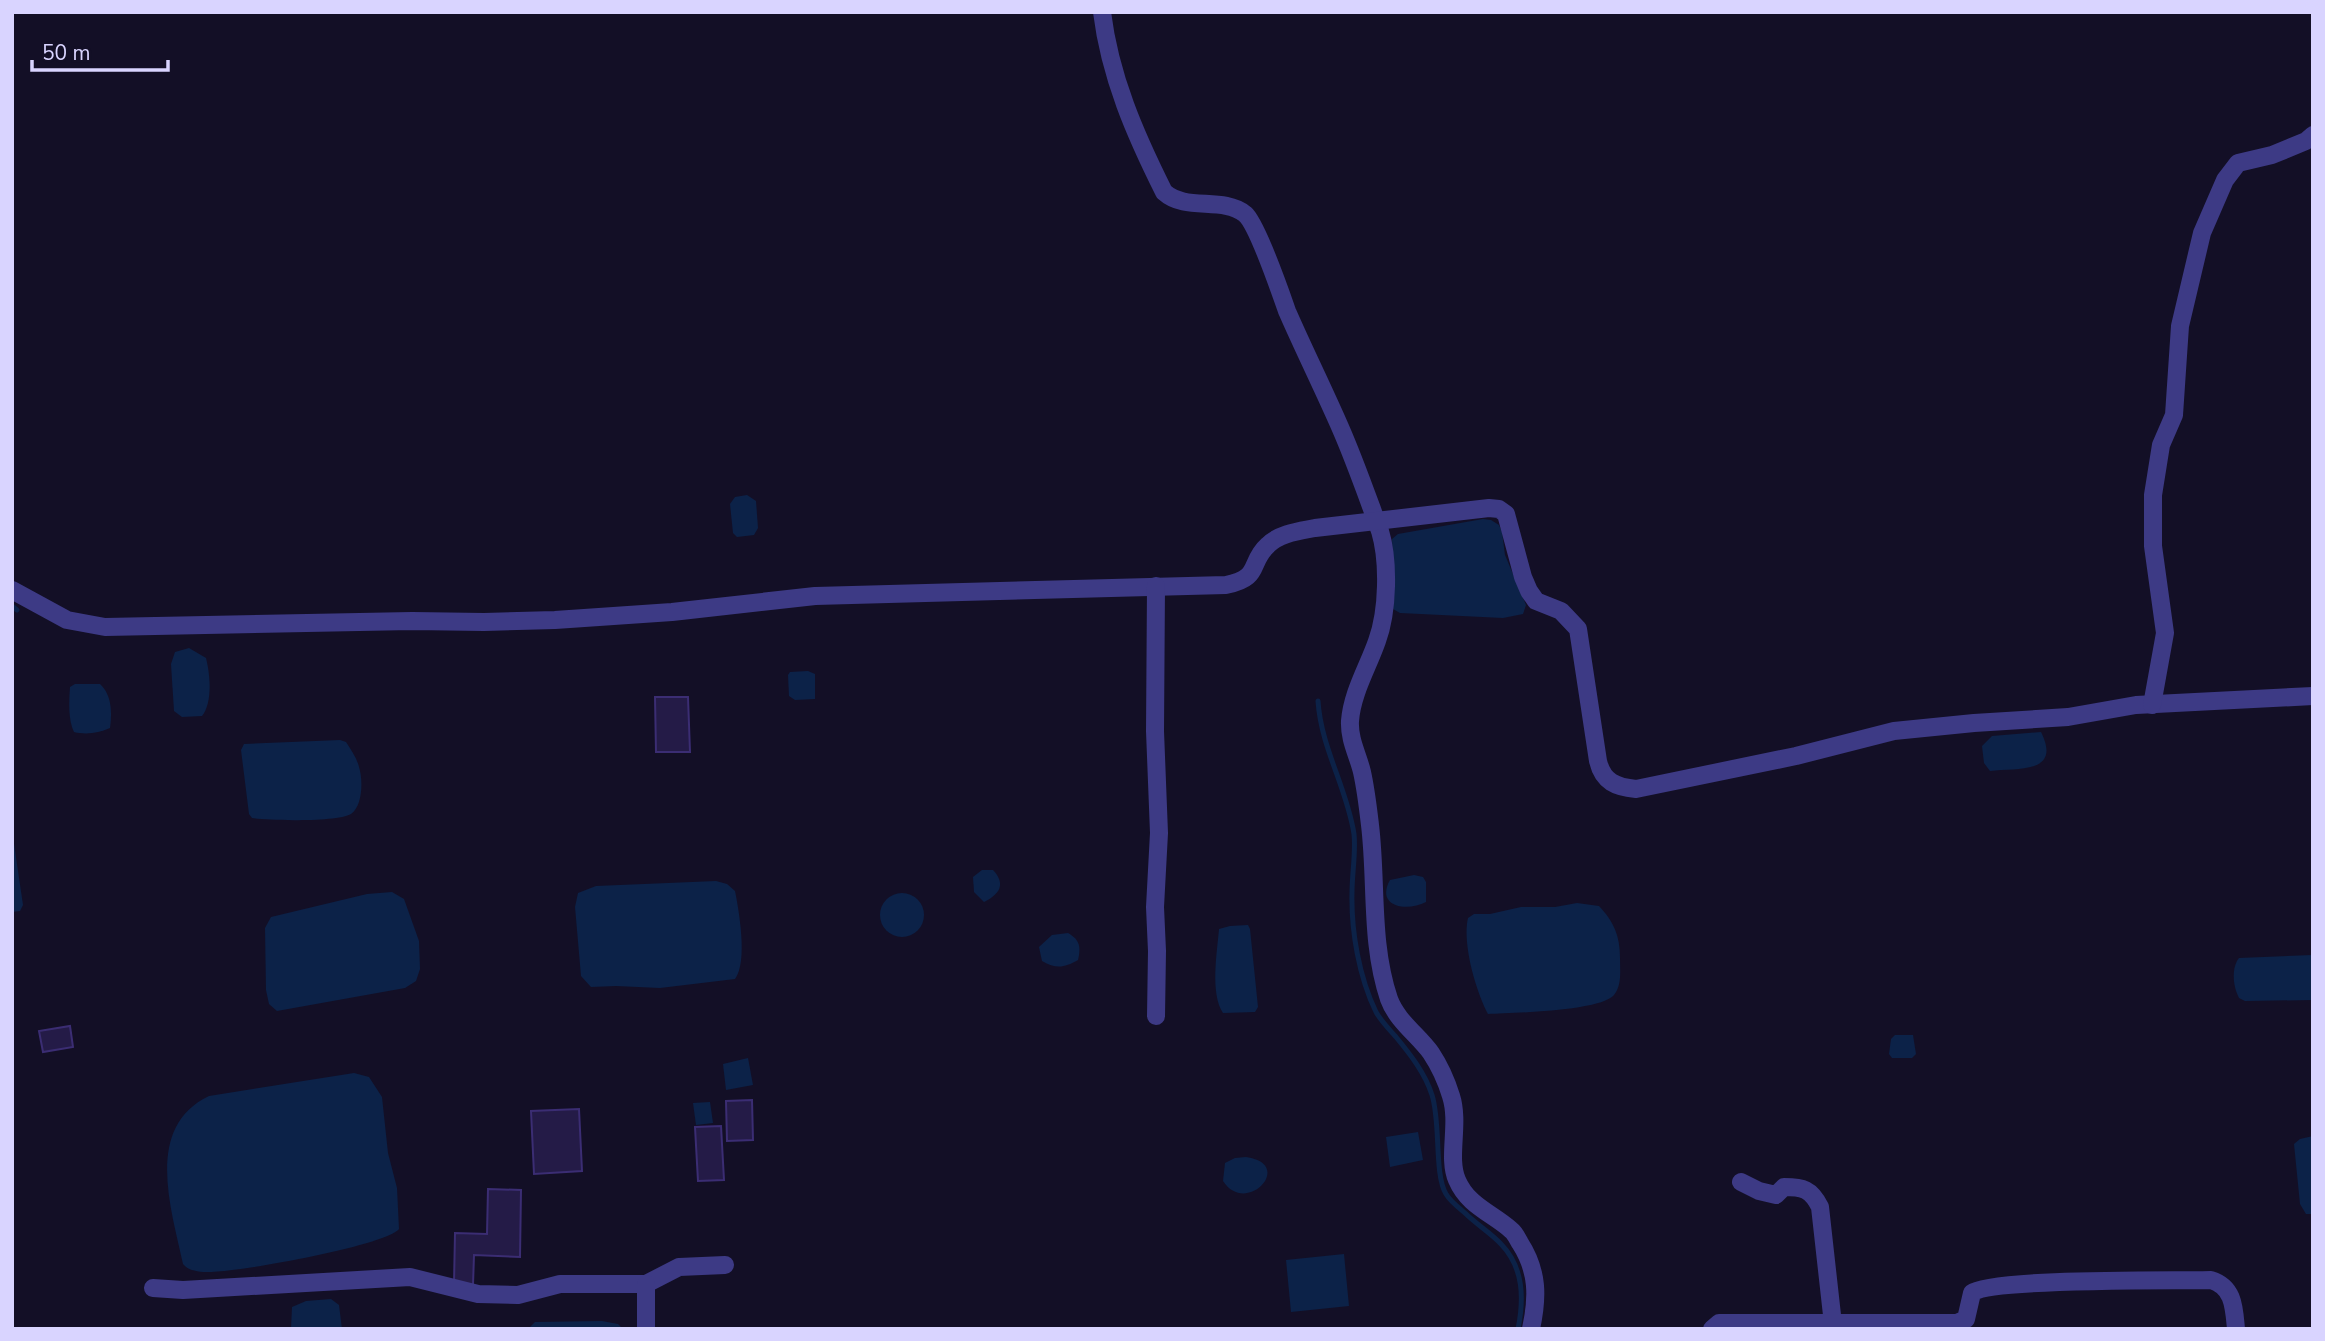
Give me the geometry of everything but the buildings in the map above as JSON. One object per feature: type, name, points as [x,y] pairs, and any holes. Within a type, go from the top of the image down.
[{"type":"street","points":[[1102,12],[1110,60],[1128,118],[1164,192],[1182,201],[1234,208],[1246,214],[1256,229],[1288,313],[1341,430],[1377,522],[1385,548],[1385,597],[1379,637],[1354,698],[1350,721],[1351,740],[1362,770],[1370,827],[1376,939],[1383,976],[1390,1002],[1404,1023],[1432,1054],[1451,1096],[1456,1123],[1453,1158],[1456,1179],[1464,1194],[1478,1208],[1513,1231],[1529,1256],[1536,1278],[1536,1307],[1531,1329]]},
{"type":"street","points":[[2152,705],[2165,633],[2153,546],[2155,476],[2161,445],[2174,415],[2180,326],[2202,233],[2225,180],[2238,163],[2272,155],[2306,141],[2313,135]]},
{"type":"street","points":[[12,590],[67,620],[104,627],[555,620],[672,612],[814,596],[1226,585],[1240,583],[1249,577],[1269,544],[1280,537],[1315,528],[1469,509],[1499,509],[1506,514],[1522,578],[1529,591],[1536,601],[1561,611],[1578,629],[1598,761],[1600,769],[1614,785],[1636,789],[1796,756],[1894,731],[2068,717],[2136,705],[2313,696]]},
{"type":"street","points":[[1156,586],[1155,731],[1160,833],[1155,907],[1156,1016]]},
{"type":"street","points":[[1741,1182],[1759,1191],[1776,1195],[1784,1187],[1805,1188],[1813,1194],[1820,1207],[1833,1324]]},
{"type":"street","points":[[153,1288],[183,1290],[410,1277],[478,1294],[518,1295],[560,1284],[646,1284],[679,1267],[725,1265]]},
{"type":"street","points":[[1712,1329],[1719,1323],[1956,1323],[1966,1319],[1972,1293],[1988,1287],[2211,1280],[2222,1283],[2228,1289],[2236,1329]]},
{"type":"street","points":[[646,1284],[646,1329]]},
{"type":"water","points":[[747,495],[756,501],[758,528],[754,535],[737,537],[733,533],[730,504],[735,497]]},
{"type":"water","points":[[1483,519],[1499,525],[1502,532],[1505,555],[1526,605],[1523,614],[1503,618],[1400,613],[1393,609],[1392,539],[1398,534]]},
{"type":"water","points":[[189,648],[206,658],[209,696],[202,716],[182,717],[174,711],[171,664],[175,652]]},
{"type":"water","points":[[808,671],[815,674],[815,699],[795,700],[789,696],[788,675],[790,672]]},
{"type":"water","points":[[75,684],[100,684],[104,688],[110,704],[110,728],[92,733],[74,732],[69,698],[70,687]]},
{"type":"water","points":[[2041,732],[2046,755],[2034,766],[1990,771],[1984,763],[1982,746],[1992,736]]},
{"type":"water","points":[[340,740],[346,742],[352,751],[360,772],[360,799],[351,814],[318,820],[252,818],[249,814],[241,750],[244,744]]},
{"type":"water","points":[[12,830],[23,905],[20,911],[12,912]]},
{"type":"water","points":[[982,870],[993,870],[1000,884],[994,896],[984,902],[974,892],[973,877]]},
{"type":"water","points":[[1414,875],[1423,877],[1426,882],[1426,902],[1410,907],[1395,905],[1387,896],[1386,889],[1390,880]]},
{"type":"water","points":[[716,881],[727,884],[735,891],[742,949],[735,979],[660,988],[591,987],[581,976],[575,907],[578,893],[596,886]]},
{"type":"water","points":[[392,892],[404,899],[419,941],[420,969],[416,981],[405,988],[277,1011],[269,1004],[266,990],[265,928],[271,917],[367,894]]},
{"type":"water","points":[[902,893],[911,894],[918,899],[923,906],[923,924],[918,931],[911,936],[902,937],[893,936],[886,931],[881,924],[880,915],[881,906],[886,899],[893,894]]},
{"type":"water","points":[[1577,903],[1599,906],[1615,930],[1620,950],[1620,973],[1614,995],[1592,1005],[1575,1008],[1488,1014],[1471,967],[1467,941],[1468,918],[1474,914],[1490,914],[1521,907],[1555,907]]},
{"type":"water","points":[[1248,925],[1258,1007],[1255,1012],[1223,1013],[1215,984],[1219,929]]},
{"type":"water","points":[[1068,933],[1079,944],[1078,960],[1060,966],[1042,961],[1039,947],[1052,935]]},
{"type":"water","points":[[2313,955],[2313,1000],[2245,1001],[2239,998],[2234,978],[2239,958]]},
{"type":"water","points":[[1895,1035],[1913,1035],[1916,1054],[1912,1058],[1892,1058],[1889,1054],[1891,1039]]},
{"type":"water","points":[[748,1058],[753,1085],[726,1090],[723,1064]]},
{"type":"water","points":[[354,1073],[369,1077],[382,1097],[388,1153],[397,1188],[399,1229],[388,1236],[338,1251],[274,1264],[203,1272],[185,1266],[173,1218],[167,1171],[169,1148],[176,1127],[189,1110],[209,1096]]},
{"type":"water","points":[[710,1102],[713,1123],[696,1125],[693,1103]]},
{"type":"water","points":[[1418,1132],[1423,1160],[1390,1167],[1386,1137]]},
{"type":"water","points":[[2313,1136],[2313,1214],[2306,1214],[2300,1204],[2294,1144],[2300,1139]]},
{"type":"water","points":[[1246,1157],[1260,1162],[1267,1169],[1267,1177],[1254,1191],[1233,1191],[1223,1181],[1225,1163]]},
{"type":"water","points":[[1344,1254],[1349,1306],[1291,1312],[1286,1260]]},
{"type":"water","points":[[331,1299],[339,1305],[342,1329],[291,1329],[292,1307],[306,1301]]},
{"type":"water","points":[[602,1321],[618,1324],[623,1329],[528,1329],[535,1322]]},
{"type":"waterway","points":[[12,606],[17,610]]},
{"type":"waterway","points":[[1318,701],[1324,735],[1346,800],[1354,834],[1353,922],[1357,954],[1365,984],[1378,1015],[1412,1057],[1429,1087],[1435,1106],[1440,1174],[1446,1194],[1497,1240],[1514,1263],[1521,1295],[1518,1329]]}]
